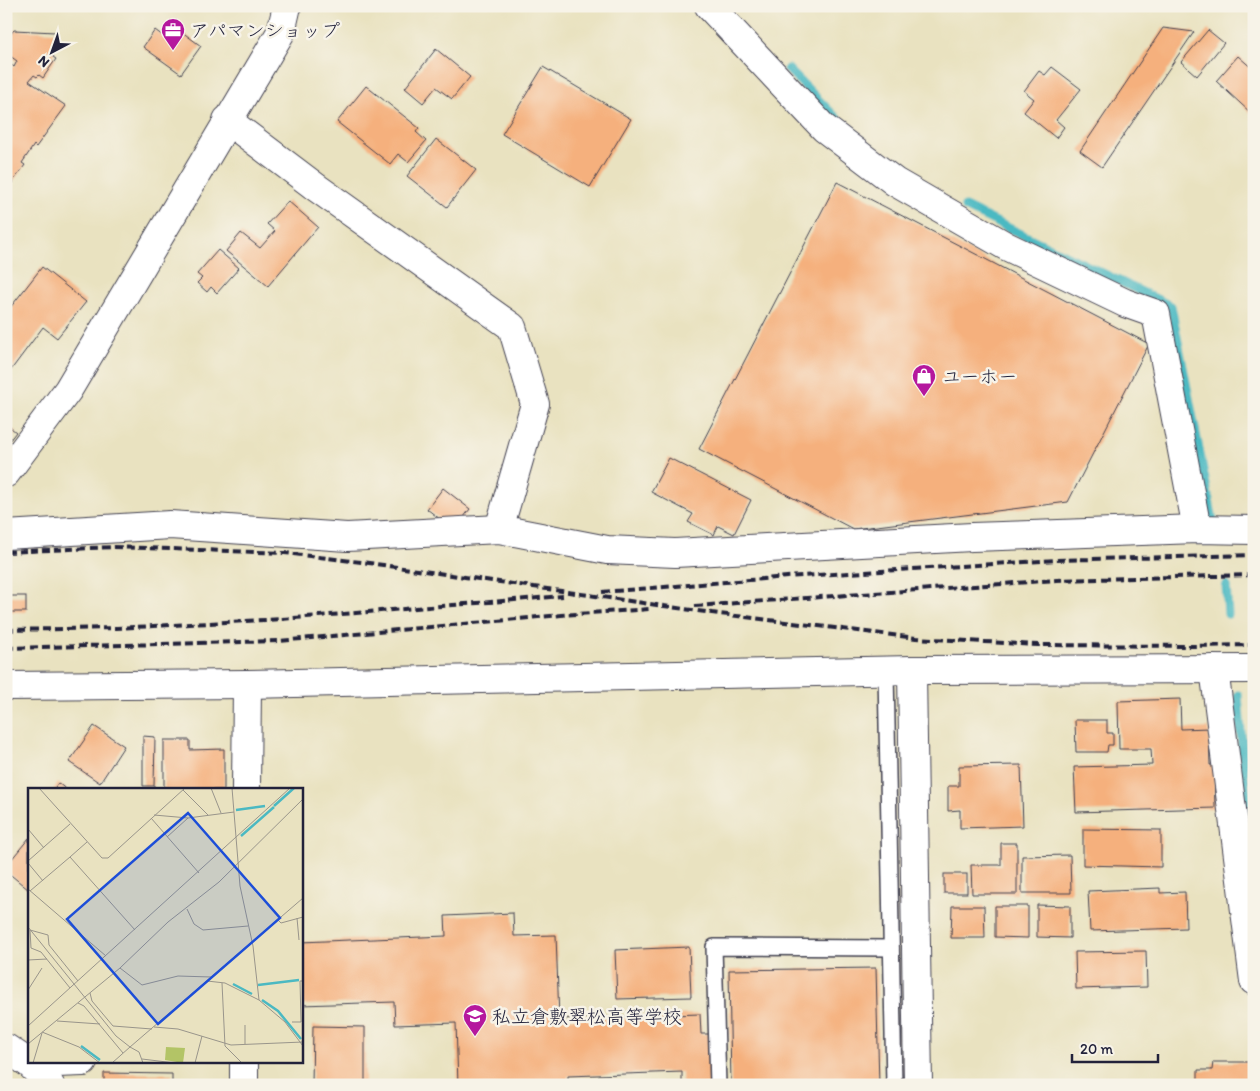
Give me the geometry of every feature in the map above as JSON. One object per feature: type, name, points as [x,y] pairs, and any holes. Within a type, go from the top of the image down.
[{"type":"street","points":[[6,473],[68,390],[281,32],[287,6]]},
{"type":"street","points":[[709,6],[824,128],[895,182],[1006,246],[1125,303],[1156,314],[1197,529]]},
{"type":"street","points":[[227,120],[317,188],[512,327],[535,404],[499,529]]},
{"type":"street","points":[[6,535],[170,525],[347,537],[499,529],[607,550],[675,553],[972,537],[1197,529],[1254,530]]},
{"type":"street","points":[[6,686],[247,684],[899,671],[1254,669]]},
{"type":"street","points":[[1214,670],[1254,981]]},
{"type":"street","points":[[899,671],[918,1085]]},
{"type":"street","points":[[246,788],[247,684]]},
{"type":"street","points":[[6,1048],[28,1063]]},
{"type":"street","points":[[30,1064],[50,1085]]},
{"type":"street","points":[[244,1064],[244,1085]]},
{"type":"lane","points":[[894,1085],[891,948],[899,671]]},
{"type":"lane","points":[[718,1085],[714,947],[891,948]]},
{"type":"building","points":[[1163,28],[1194,32],[1102,167],[1080,151]]},
{"type":"building","points":[[178,29],[201,46],[181,74],[143,47],[155,30],[163,36],[167,30],[173,35]]},
{"type":"building","points":[[14,30],[55,32],[53,57],[56,59],[43,78],[39,75],[37,77],[34,75],[29,81],[66,106],[36,147],[34,145],[22,163],[25,165],[6,191],[6,61],[14,67],[17,61],[6,53],[6,39]]},
{"type":"building","points":[[1208,30],[1224,43],[1197,76],[1181,62]]},
{"type":"building","points":[[436,49],[470,77],[452,99],[436,87],[423,103],[405,88]]},
{"type":"building","points":[[1238,56],[1254,70],[1254,113],[1252,114],[1216,81]]},
{"type":"building","points":[[543,67],[631,119],[590,187],[502,134]]},
{"type":"building","points":[[1052,67],[1081,89],[1056,120],[1064,127],[1056,138],[1024,112],[1034,99],[1024,91],[1039,71],[1045,75]]},
{"type":"building","points":[[366,86],[419,128],[416,132],[426,141],[408,162],[398,154],[390,164],[337,122]]},
{"type":"building","points":[[436,139],[476,170],[447,207],[407,176]]},
{"type":"building","name":"ユーホー","points":[[837,182],[1149,344],[1068,502],[853,529],[699,449]]},
{"type":"building","points":[[288,201],[318,227],[268,286],[226,251],[241,233],[260,248],[275,231],[267,224]]},
{"type":"building","points":[[218,250],[239,268],[217,293],[211,287],[207,292],[197,283],[202,278],[197,274]]},
{"type":"building","points":[[42,267],[86,302],[57,338],[43,327],[8,374],[6,372],[6,313]]},
{"type":"building","points":[[6,424],[16,432],[6,445]]},
{"type":"building","points":[[669,458],[751,500],[734,534],[718,526],[714,535],[688,522],[693,514],[651,492]]},
{"type":"building","points":[[443,488],[470,509],[454,530],[427,509]]},
{"type":"building","points":[[8,596],[26,596],[26,612],[8,612]]},
{"type":"building","points":[[1180,699],[1181,729],[1209,728],[1210,765],[1214,765],[1215,808],[1076,812],[1074,767],[1152,765],[1151,749],[1119,749],[1118,701]]},
{"type":"building","points":[[1075,720],[1107,720],[1107,733],[1113,733],[1113,745],[1108,745],[1107,752],[1076,752]]},
{"type":"building","points":[[94,726],[124,746],[100,783],[69,762]]},
{"type":"building","points":[[143,736],[155,737],[154,786],[143,786]]},
{"type":"building","points":[[164,740],[190,740],[190,750],[224,749],[224,788],[164,788]]},
{"type":"building","points":[[1021,765],[1023,826],[960,828],[960,810],[948,811],[948,786],[959,786],[959,766]]},
{"type":"building","points":[[58,783],[64,788],[54,788]]},
{"type":"building","points":[[1083,829],[1161,830],[1161,867],[1083,865]]},
{"type":"building","points":[[28,839],[28,889],[6,871],[6,866]]},
{"type":"building","points":[[1001,843],[1017,843],[1017,894],[972,894],[971,865],[1001,865]]},
{"type":"building","points":[[1070,855],[1071,893],[1022,893],[1022,856]]},
{"type":"building","points":[[944,874],[967,874],[967,893],[944,893]]},
{"type":"building","points":[[1160,888],[1160,893],[1185,892],[1186,928],[1090,931],[1088,891]]},
{"type":"building","points":[[1037,905],[1070,906],[1070,938],[1037,937]]},
{"type":"building","points":[[952,906],[984,906],[985,938],[951,938]]},
{"type":"building","points":[[995,906],[1028,906],[1028,938],[995,937]]},
{"type":"building","points":[[513,913],[514,936],[556,935],[559,1019],[700,1014],[701,1034],[709,1034],[711,1085],[682,1085],[682,1072],[568,1076],[568,1085],[458,1085],[456,1023],[395,1025],[394,1002],[302,1005],[302,942],[446,936],[445,916]]},
{"type":"building","points":[[689,947],[691,997],[617,999],[615,950]]},
{"type":"building","points":[[1146,951],[1147,987],[1076,989],[1075,952]]},
{"type":"building","points":[[876,968],[879,1085],[731,1085],[729,970]]},
{"type":"building","points":[[313,1026],[365,1027],[365,1085],[312,1085]]},
{"type":"building","points":[[1213,1062],[1251,1062],[1250,1085],[1198,1085],[1198,1070],[1212,1070]]},
{"type":"building","points":[[104,1073],[172,1074],[172,1085],[104,1085]]},
{"type":"waterway","points":[[788,69],[852,134]]},
{"type":"waterway","points":[[965,207],[1171,306],[1213,521]]},
{"type":"waterway","points":[[1226,585],[1228,614]]},
{"type":"waterway","points":[[1238,695],[1245,784],[1254,861]]},
{"type":"railway","points":[[6,552],[114,547],[285,553],[369,563],[712,613],[916,638],[1038,645],[1254,645]]},
{"type":"railway","points":[[602,592],[787,577],[1056,560],[1254,555]]},
{"type":"railway","points":[[695,606],[1057,580],[1254,575]]},
{"type":"railway","points":[[6,630],[117,628],[282,619],[563,596]]},
{"type":"railway","points":[[6,648],[279,641],[561,615],[650,609]]},
{"type":"place","name":"アパマンショップ","points":[[173,51]]},
{"type":"place","name":"ユーホー","points":[[924,397]]},
{"type":"place","name":"私立倉敷翠松高等学校","points":[[475,1037]]}]
